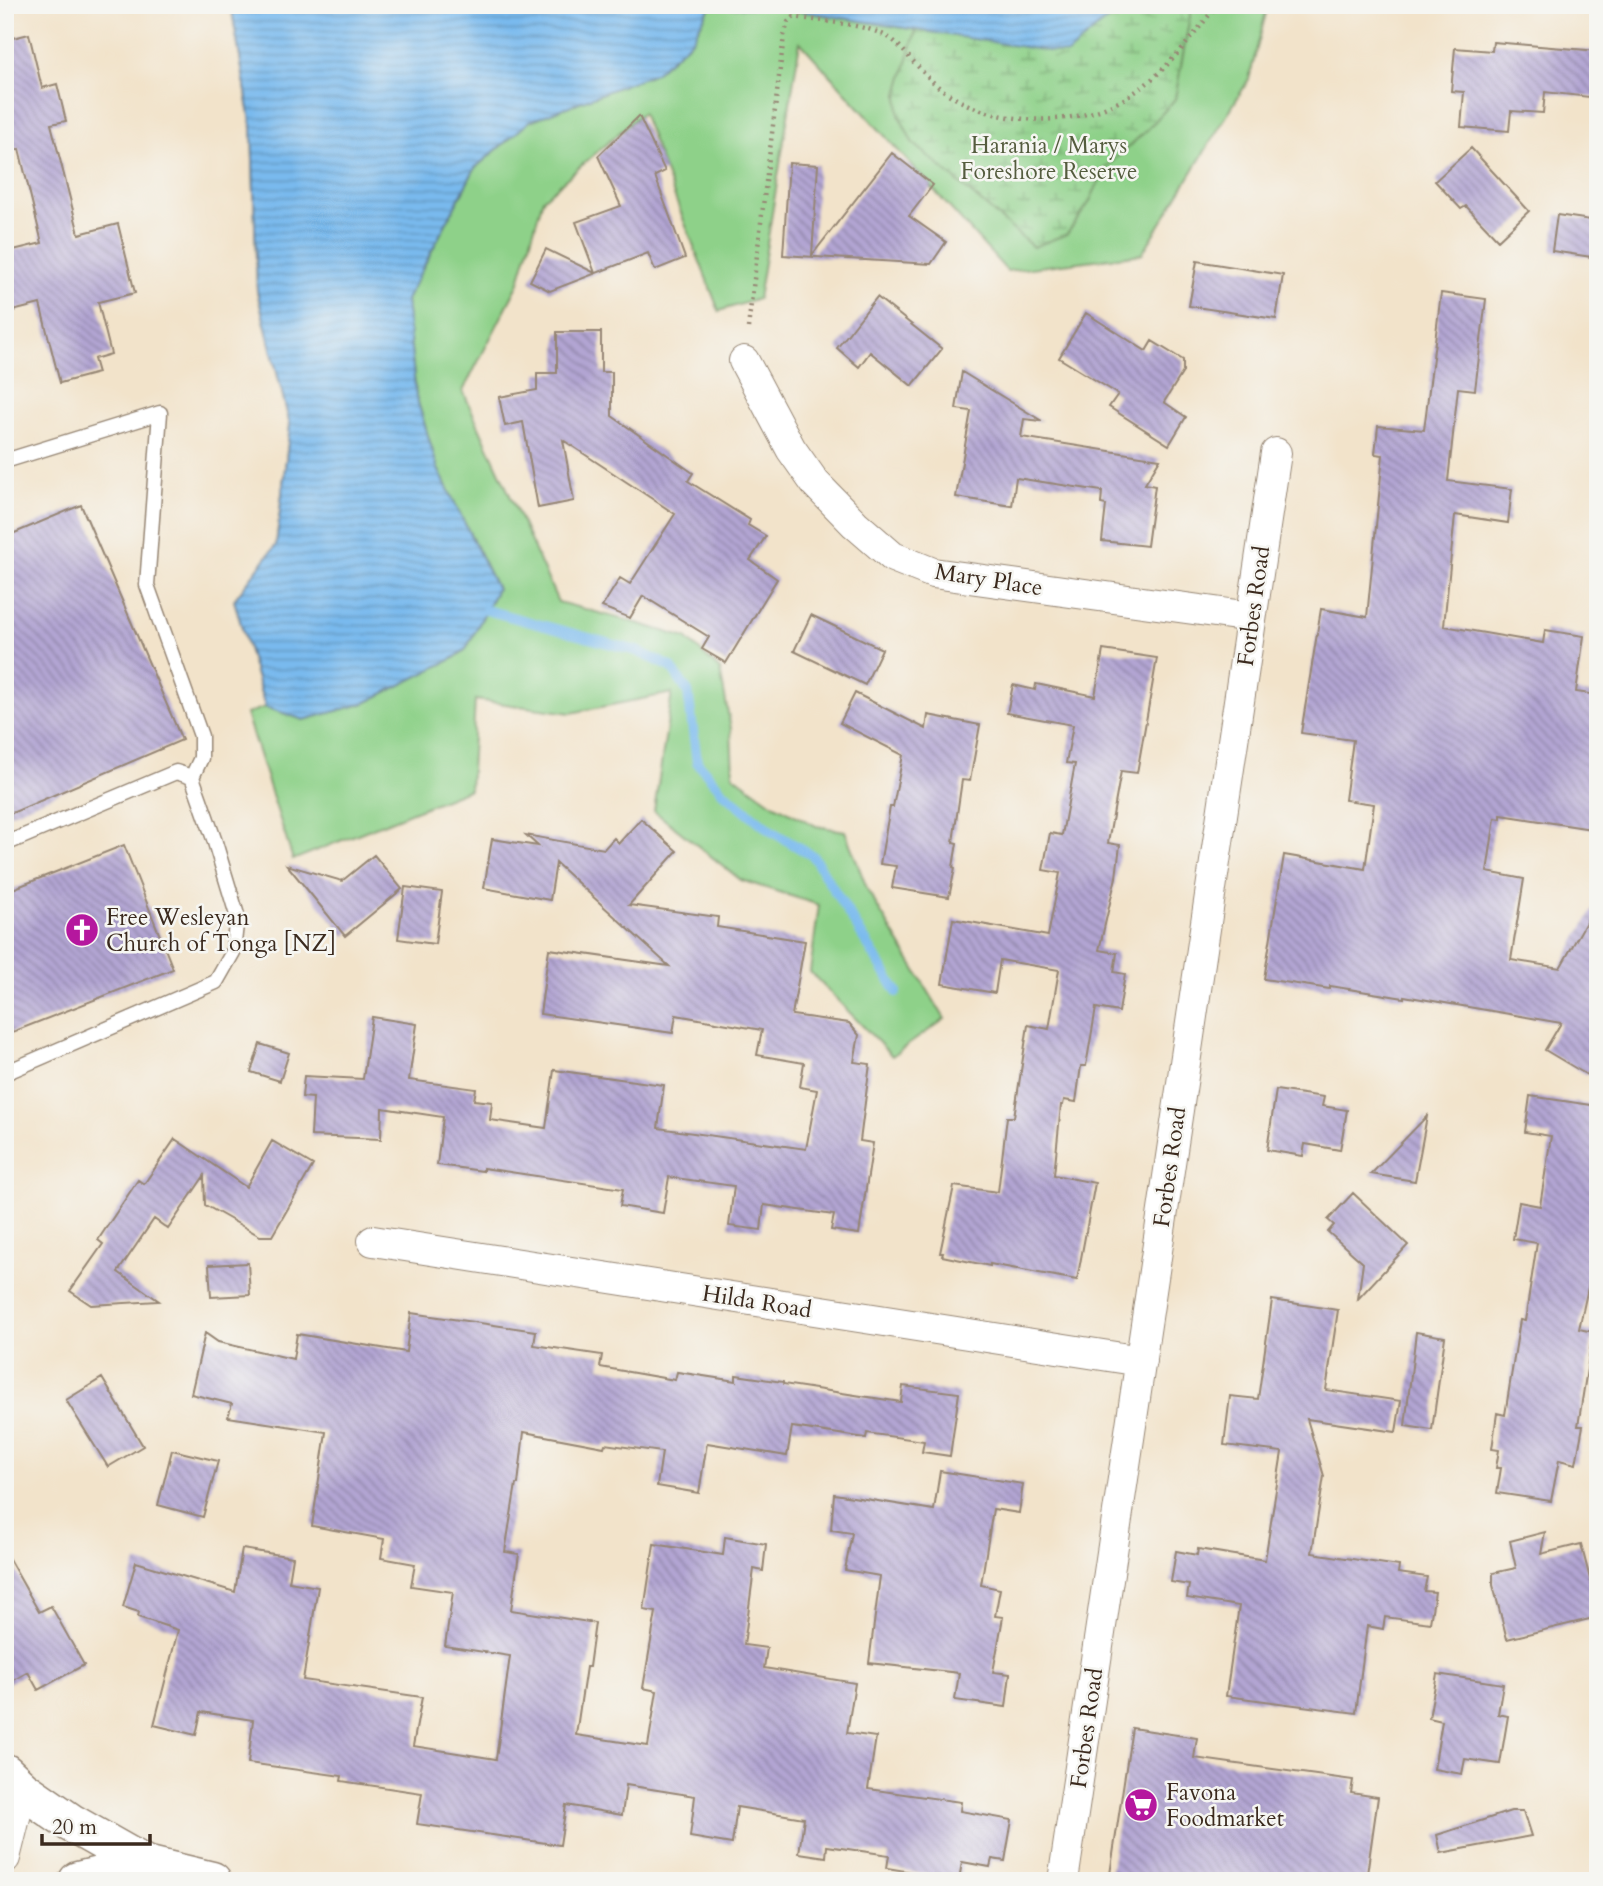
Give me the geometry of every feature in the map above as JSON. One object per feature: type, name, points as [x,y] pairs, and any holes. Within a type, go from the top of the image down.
[{"type":"main road","points":[[14,1781],[71,1823],[145,1865],[212,1881]]},
{"type":"main road","points":[[78,1881],[145,1865]]},
{"type":"street","name":"Mary Place","points":[[744,360],[792,449],[815,483],[855,524],[893,557],[933,573],[1251,617]]},
{"type":"street","name":"Forbes Road","points":[[1063,1881],[1276,453]]},
{"type":"street","name":"Hilda Road","points":[[373,1241],[1140,1361]]},
{"type":"street","points":[[5,1857],[14,1781]]},
{"type":"lane","points":[[5,461],[160,413],[147,585],[201,736],[201,758],[192,777],[237,915],[233,952],[216,982],[5,1073]]},
{"type":"lane","points":[[5,844],[176,772],[192,777]]},
{"type":"path","points":[[744,360],[784,36],[788,22],[794,17],[866,28],[890,37],[930,80],[951,96],[975,108],[1005,117],[1044,120],[1072,117],[1104,108],[1131,95],[1167,65],[1217,5]]},
{"type":"green space","points":[[231,5],[1192,5],[1175,99],[1147,130],[1105,168],[1089,203],[1067,234],[1033,247],[912,142],[899,115],[898,94],[916,30],[780,8],[710,7],[692,40],[655,73],[530,121],[475,168],[405,299],[416,396],[438,469],[497,589],[466,649],[454,658],[365,703],[304,720],[265,707],[234,600],[276,545],[290,425],[257,291],[252,127]]},
{"type":"green space","name":"Harania / Marys Foreshore Reserve","points":[[1268,5],[1249,79],[1142,254],[1007,271],[800,42],[758,299],[719,311],[642,113],[543,199],[518,285],[463,391],[558,602],[686,638],[720,670],[731,729],[733,775],[773,804],[816,826],[845,831],[868,891],[945,1019],[892,1056],[810,972],[819,905],[741,880],[654,811],[672,693],[571,713],[475,700],[470,789],[293,860],[246,714],[265,707],[304,720],[365,702],[454,658],[466,649],[497,589],[438,469],[416,396],[406,300],[475,168],[530,121],[655,73],[692,40],[710,7]]},
{"type":"water","points":[[231,5],[1124,5],[1067,54],[780,8],[710,7],[692,40],[655,73],[530,121],[475,168],[406,300],[416,396],[438,469],[497,589],[466,649],[454,658],[365,703],[304,720],[265,707],[234,600],[276,545],[290,425],[257,291],[252,127]]},
{"type":"building","points":[[29,34],[42,88],[57,84],[66,121],[51,124],[79,234],[118,224],[135,293],[98,302],[111,354],[94,359],[98,373],[60,383],[40,304],[5,313],[5,252],[42,243],[19,149],[5,152],[5,40]]},
{"type":"building","points":[[1493,42],[1598,51],[1598,98],[1545,92],[1543,113],[1511,111],[1509,131],[1461,127],[1464,92],[1451,91],[1455,48],[1492,51]]},
{"type":"building","points":[[639,116],[665,171],[655,176],[685,258],[655,270],[648,253],[550,291],[530,281],[546,249],[595,273],[576,222],[621,206],[598,156]]},
{"type":"building","points":[[1471,148],[1529,211],[1498,240],[1466,206],[1461,209],[1435,181]]},
{"type":"building","points":[[892,153],[933,185],[909,216],[946,242],[931,264],[783,255],[789,163],[818,165],[812,255]]},
{"type":"building","points":[[1557,215],[1598,221],[1598,258],[1552,251]]},
{"type":"building","points":[[1197,261],[1283,275],[1276,319],[1189,306]]},
{"type":"building","points":[[1441,293],[1486,299],[1475,390],[1458,388],[1448,481],[1512,489],[1508,523],[1455,515],[1444,626],[1543,643],[1545,630],[1584,636],[1576,692],[1598,695],[1598,830],[1501,815],[1501,819],[1495,818],[1487,872],[1524,879],[1511,960],[1560,968],[1598,901],[1598,1057],[1587,1075],[1545,1050],[1561,1023],[1404,996],[1264,979],[1284,855],[1365,869],[1374,804],[1345,800],[1353,740],[1301,733],[1321,609],[1367,617],[1383,455],[1375,454],[1378,426],[1424,430]]},
{"type":"building","points":[[877,297],[942,349],[912,386],[870,352],[859,367],[837,348]]},
{"type":"building","points":[[1086,313],[1146,351],[1152,341],[1183,360],[1183,372],[1164,402],[1186,417],[1169,445],[1109,407],[1118,394],[1059,358]]},
{"type":"building","points":[[557,332],[601,332],[601,372],[612,372],[612,416],[693,473],[688,481],[750,520],[748,525],[766,536],[750,560],[777,579],[726,663],[702,649],[709,637],[643,596],[630,618],[602,607],[620,578],[630,584],[675,514],[563,440],[574,501],[538,508],[523,422],[505,426],[499,397],[537,390],[537,373],[557,373]]},
{"type":"building","points":[[962,372],[1042,421],[1024,419],[1021,437],[1160,459],[1145,484],[1155,486],[1147,546],[1102,541],[1106,505],[1101,504],[1102,491],[1016,478],[1012,506],[956,497],[971,411],[956,409]]},
{"type":"building","points":[[81,505],[182,740],[5,816],[5,537]]},
{"type":"building","points":[[811,615],[882,649],[865,685],[794,651]]},
{"type":"building","points":[[1103,650],[1157,658],[1137,773],[1121,771],[1108,843],[1120,845],[1116,877],[1099,950],[1117,953],[1114,972],[1125,974],[1119,1012],[1096,1008],[1086,1066],[1081,1066],[1076,1102],[1064,1100],[1061,1105],[1054,1175],[1095,1183],[1077,1280],[990,1266],[942,1256],[943,1253],[940,1253],[954,1186],[998,1192],[1007,1117],[1014,1117],[1028,1025],[1049,1029],[1059,970],[1000,960],[995,993],[942,984],[953,919],[1048,936],[1060,873],[1043,870],[1050,833],[1062,835],[1075,764],[1066,763],[1073,725],[1007,713],[1013,685],[1035,690],[1036,684],[1095,696]]},
{"type":"building","points":[[855,693],[926,729],[928,715],[980,725],[970,781],[962,780],[953,842],[957,843],[955,868],[949,897],[892,888],[896,866],[880,864],[903,755],[840,723]]},
{"type":"building","points":[[641,819],[677,851],[629,905],[718,917],[717,927],[805,941],[792,1015],[849,1023],[859,1035],[854,1062],[870,1064],[860,1141],[873,1143],[859,1234],[831,1230],[834,1215],[764,1205],[761,1230],[729,1226],[734,1186],[669,1177],[663,1213],[620,1206],[623,1189],[483,1168],[483,1171],[437,1165],[443,1117],[382,1108],[381,1139],[311,1136],[313,1098],[302,1097],[304,1076],[363,1079],[372,1017],[417,1024],[409,1080],[476,1089],[474,1100],[492,1102],[490,1120],[546,1128],[554,1070],[664,1085],[658,1128],[806,1149],[817,1090],[800,1087],[804,1063],[757,1055],[762,1030],[676,1015],[673,1033],[540,1014],[549,949],[669,966],[556,863],[550,900],[484,888],[492,839],[538,846],[526,835],[604,849],[614,838],[619,843]]},
{"type":"building","name":"Free Wesleyan Church of Tonga [NZ]","points":[[124,845],[173,969],[5,1035],[5,892]]},
{"type":"building","points":[[374,855],[402,889],[345,936],[287,865],[342,881]]},
{"type":"building","points":[[405,887],[442,892],[435,944],[398,939]]},
{"type":"building","points":[[260,1044],[289,1053],[280,1081],[251,1072]]},
{"type":"building","points":[[1276,1090],[1324,1097],[1322,1106],[1347,1110],[1340,1150],[1305,1144],[1303,1156],[1267,1150]]},
{"type":"building","points":[[1530,1096],[1598,1106],[1598,1260],[1594,1260],[1579,1329],[1593,1332],[1578,1426],[1583,1426],[1576,1464],[1559,1460],[1551,1501],[1497,1493],[1501,1468],[1496,1468],[1499,1450],[1492,1449],[1497,1413],[1505,1415],[1520,1320],[1525,1321],[1537,1243],[1513,1239],[1519,1202],[1540,1206],[1551,1136],[1525,1132]]},
{"type":"building","points":[[1427,1116],[1415,1181],[1371,1174]]},
{"type":"building","points":[[175,1139],[246,1187],[272,1141],[313,1165],[272,1236],[260,1236],[205,1205],[204,1176],[168,1229],[154,1219],[118,1272],[159,1301],[91,1305],[70,1291],[103,1244],[98,1240],[138,1180],[144,1184]]},
{"type":"building","points":[[1353,1193],[1408,1245],[1358,1299],[1363,1263],[1328,1232],[1334,1225],[1328,1220]]},
{"type":"building","points":[[248,1263],[250,1295],[211,1297],[209,1265]]},
{"type":"building","points":[[1272,1300],[1338,1310],[1326,1390],[1401,1401],[1396,1432],[1307,1419],[1324,1476],[1312,1553],[1399,1566],[1398,1573],[1427,1577],[1424,1591],[1435,1592],[1430,1623],[1385,1617],[1383,1629],[1367,1626],[1356,1713],[1226,1696],[1239,1606],[1187,1598],[1189,1585],[1171,1582],[1176,1551],[1197,1555],[1198,1549],[1265,1560],[1282,1452],[1224,1445],[1230,1396],[1258,1399]]},
{"type":"building","points":[[411,1313],[536,1331],[534,1345],[602,1355],[600,1367],[675,1380],[677,1372],[736,1381],[736,1375],[901,1402],[903,1386],[959,1393],[950,1456],[922,1452],[924,1441],[867,1433],[866,1438],[792,1427],[787,1456],[707,1443],[699,1493],[657,1486],[662,1452],[605,1444],[604,1447],[524,1432],[518,1484],[505,1552],[519,1554],[511,1610],[595,1623],[576,1735],[648,1746],[657,1691],[643,1688],[656,1612],[644,1610],[654,1544],[723,1555],[725,1537],[766,1544],[763,1571],[754,1569],[744,1645],[767,1648],[764,1668],[855,1683],[847,1733],[876,1737],[868,1789],[961,1802],[960,1811],[1012,1820],[1005,1861],[992,1859],[990,1867],[962,1862],[959,1880],[887,1868],[889,1855],[827,1846],[826,1857],[799,1853],[804,1818],[737,1807],[732,1844],[690,1837],[695,1796],[626,1785],[622,1815],[566,1805],[560,1845],[417,1824],[422,1793],[341,1781],[342,1776],[248,1763],[253,1720],[201,1712],[196,1735],[154,1725],[178,1630],[138,1617],[139,1612],[123,1607],[136,1562],[235,1592],[242,1549],[293,1557],[289,1582],[318,1587],[303,1680],[422,1697],[413,1746],[496,1759],[510,1656],[445,1646],[453,1592],[411,1586],[415,1564],[381,1558],[384,1539],[312,1526],[326,1432],[228,1417],[232,1404],[191,1394],[205,1333],[218,1342],[293,1359],[297,1334],[406,1352]]},
{"type":"building","points":[[1416,1332],[1445,1337],[1432,1430],[1405,1426]]},
{"type":"building","points":[[102,1378],[143,1446],[108,1467],[66,1400]]},
{"type":"building","points":[[172,1450],[218,1461],[203,1517],[158,1505]]},
{"type":"building","points":[[940,1471],[1023,1484],[1019,1513],[993,1509],[981,1585],[1000,1589],[995,1616],[1003,1617],[993,1672],[1010,1674],[1006,1707],[955,1700],[959,1673],[869,1663],[880,1576],[845,1570],[852,1533],[831,1530],[834,1494],[934,1510]]},
{"type":"building","points":[[1545,1532],[1541,1554],[1581,1544],[1598,1617],[1507,1639],[1493,1585],[1493,1573],[1516,1568],[1510,1541]]},
{"type":"building","points":[[5,1552],[39,1612],[51,1606],[84,1665],[38,1690],[28,1672],[5,1685]]},
{"type":"building","points":[[1437,1674],[1503,1684],[1498,1714],[1508,1716],[1500,1764],[1465,1759],[1462,1774],[1434,1769],[1442,1721],[1429,1718]]},
{"type":"building","points":[[1132,1728],[1197,1738],[1194,1758],[1353,1780],[1351,1793],[1378,1797],[1366,1881],[1109,1881]]},
{"type":"building","points":[[1511,1811],[1523,1811],[1531,1836],[1441,1853],[1437,1835]]},
{"type":"waterway","points":[[486,610],[637,651],[671,667],[688,692],[697,762],[723,792],[771,831],[813,856],[897,992]]},
{"type":"place","name":"Free Wesleyan Church of Tonga [NZ]","points":[[82,930]]},
{"type":"place","name":"Favona Foodmarket","points":[[1141,1805]]}]
